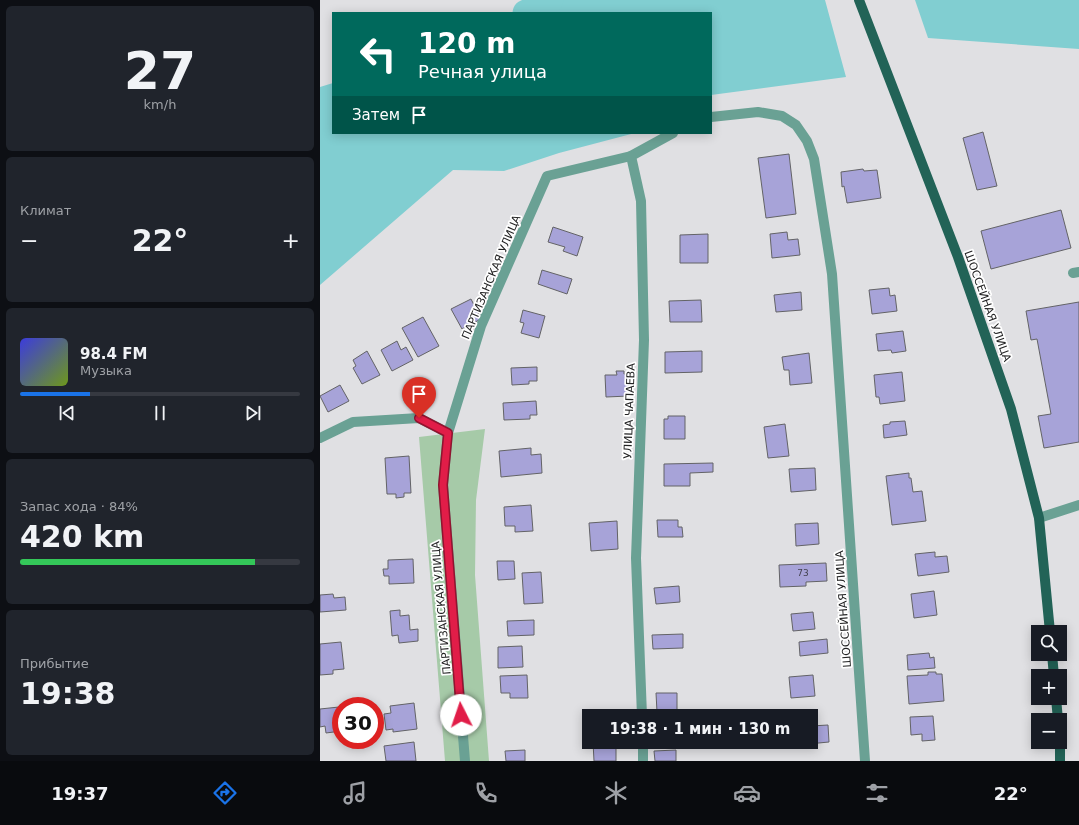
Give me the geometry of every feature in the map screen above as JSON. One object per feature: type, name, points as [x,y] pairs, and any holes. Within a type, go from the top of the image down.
[{"type":"main road","name":"ШОССЕЙНАЯ УЛИЦА","points":[[859,0],[958,257],[1009,402],[1039,518],[1049,625]]},
{"type":"main road","points":[[1060,749],[1060,761]]},
{"type":"street","name":"ШОССЕЙНАЯ УЛИЦА","points":[[712,117],[758,112],[782,116],[796,125],[807,141],[814,159],[832,274],[865,761]]},
{"type":"street","points":[[632,156],[671,134]]},
{"type":"street","name":"ПАРТИЗАНСКАЯ УЛИЦА","points":[[465,761],[443,485],[448,433],[481,326],[547,176],[632,156]]},
{"type":"street","name":"УЛИЦА ЧАПАЕВА","points":[[632,156],[641,201],[644,340],[636,558],[642,709]]},
{"type":"street","points":[[320,438],[353,422],[419,418],[448,433]]},
{"type":"street","points":[[1039,518],[1079,505]]},
{"type":"street","points":[[643,749],[643,761]]},
{"type":"green space","points":[[485,429],[476,500],[475,575],[489,761],[445,761],[419,437]]},
{"type":"water","points":[[557,0],[825,0],[846,77],[712,95],[712,12],[527,12]]},
{"type":"water","points":[[915,0],[1079,0],[1079,49],[928,38]]},
{"type":"water","points":[[332,83],[332,134],[631,134],[559,153],[504,171],[453,170],[320,285],[320,87]]},
{"type":"building","points":[[983,132],[997,186],[977,190],[963,138]]},
{"type":"building","points":[[789,154],[796,214],[766,218],[758,158]]},
{"type":"building","points":[[863,169],[864,171],[877,170],[881,198],[847,203],[844,186],[842,187],[841,172]]},
{"type":"building","points":[[1061,210],[1071,248],[991,269],[981,231]]},
{"type":"building","points":[[553,227],[583,237],[577,256],[563,251],[565,247],[548,242]]},
{"type":"building","points":[[787,232],[788,240],[798,239],[800,255],[772,258],[770,234]]},
{"type":"building","points":[[708,234],[708,263],[680,263],[680,235]]},
{"type":"building","points":[[542,270],[572,279],[567,294],[538,284]]},
{"type":"building","points":[[889,288],[890,296],[895,295],[897,311],[872,314],[869,290]]},
{"type":"building","points":[[801,292],[802,310],[776,312],[774,295]]},
{"type":"building","points":[[471,299],[481,319],[462,329],[451,309]]},
{"type":"building","points":[[701,300],[702,322],[670,322],[669,301]]},
{"type":"building","points":[[1079,302],[1079,442],[1044,448],[1038,416],[1051,414],[1037,339],[1031,340],[1026,311]]},
{"type":"building","points":[[523,310],[545,316],[539,338],[521,333],[524,323],[520,322]]},
{"type":"building","points":[[423,317],[439,346],[418,357],[402,328]]},
{"type":"building","points":[[903,331],[906,351],[892,353],[891,350],[878,351],[876,334]]},
{"type":"building","points":[[397,341],[401,350],[406,347],[413,360],[392,371],[381,350]]},
{"type":"building","points":[[367,351],[380,375],[362,384],[353,368],[356,366],[353,360]]},
{"type":"building","points":[[702,351],[702,372],[665,373],[665,352]]},
{"type":"building","points":[[809,353],[812,383],[790,385],[789,370],[784,370],[782,357]]},
{"type":"building","points":[[537,367],[537,381],[529,381],[529,384],[512,385],[511,368]]},
{"type":"building","points":[[616,371],[624,371],[624,374],[628,374],[629,396],[606,397],[605,375],[617,375]]},
{"type":"building","points":[[902,372],[905,401],[880,404],[879,397],[876,397],[874,375]]},
{"type":"building","points":[[340,385],[349,401],[328,412],[320,396]]},
{"type":"building","points":[[536,401],[537,415],[530,415],[530,419],[504,420],[503,403]]},
{"type":"building","points":[[668,416],[685,416],[685,439],[664,439],[664,419],[668,419]]},
{"type":"building","points":[[905,421],[907,435],[884,438],[883,425],[890,424],[890,422]]},
{"type":"building","points":[[785,424],[789,456],[768,458],[764,427]]},
{"type":"building","points":[[531,448],[531,455],[541,454],[542,473],[501,477],[499,451]]},
{"type":"building","points":[[409,456],[411,493],[404,493],[404,497],[396,498],[396,494],[387,494],[385,458]]},
{"type":"building","points":[[713,463],[713,472],[690,473],[690,486],[664,486],[664,464]]},
{"type":"building","points":[[815,468],[816,490],[791,492],[789,469]]},
{"type":"building","points":[[909,473],[913,492],[922,491],[926,521],[892,525],[886,476]]},
{"type":"building","points":[[531,505],[533,531],[515,532],[515,526],[505,526],[504,507]]},
{"type":"building","points":[[657,520],[678,520],[678,527],[682,527],[683,537],[658,537]]},
{"type":"building","points":[[617,521],[618,549],[591,551],[589,523]]},
{"type":"building","points":[[818,523],[819,544],[796,546],[795,524]]},
{"type":"building","points":[[935,552],[935,557],[947,556],[949,572],[918,576],[915,554]]},
{"type":"building","points":[[413,559],[414,583],[389,584],[389,576],[384,576],[383,569],[388,569],[388,560]]},
{"type":"building","points":[[497,561],[514,561],[515,579],[498,580]]},
{"type":"building","points":[[826,563],[827,581],[806,582],[806,586],[780,587],[779,565]]},
{"type":"building","points":[[541,572],[543,603],[524,604],[522,573]]},
{"type":"building","points":[[679,586],[680,602],[656,604],[654,588]]},
{"type":"building","points":[[934,591],[937,615],[914,618],[911,594]]},
{"type":"building","points":[[333,594],[334,598],[345,597],[346,610],[320,612],[320,595]]},
{"type":"building","points":[[400,610],[400,616],[409,615],[410,630],[418,629],[418,641],[399,643],[398,635],[392,636],[390,611]]},
{"type":"building","points":[[813,612],[815,629],[793,631],[791,614]]},
{"type":"building","points":[[534,620],[534,635],[508,636],[507,621]]},
{"type":"building","points":[[683,634],[683,648],[653,649],[652,635]]},
{"type":"building","points":[[827,639],[828,653],[800,656],[799,642]]},
{"type":"building","points":[[341,642],[344,669],[333,670],[333,674],[320,675],[320,644]]},
{"type":"building","points":[[522,646],[523,667],[498,668],[498,647]]},
{"type":"building","points":[[929,653],[930,658],[934,657],[935,668],[908,670],[907,655]]},
{"type":"building","points":[[928,672],[942,674],[944,701],[909,704],[907,676],[928,675]]},
{"type":"building","points":[[527,675],[528,698],[510,698],[510,693],[501,693],[500,676]]},
{"type":"building","points":[[813,675],[815,696],[791,698],[789,677]]},
{"type":"building","points":[[656,693],[677,693],[677,709],[657,709]]},
{"type":"building","points":[[414,703],[417,729],[393,732],[393,729],[386,730],[384,714],[391,713],[390,706]]},
{"type":"building","points":[[332,708],[332,732],[326,733],[325,726],[320,727],[320,709]]},
{"type":"building","points":[[933,716],[935,740],[922,741],[922,734],[911,735],[910,717]]},
{"type":"building","points":[[828,725],[829,742],[818,743],[818,726]]},
{"type":"building","points":[[414,742],[416,761],[386,761],[384,746]]},
{"type":"building","points":[[593,749],[616,749],[616,761],[594,761]]},
{"type":"building","points":[[525,750],[525,761],[506,761],[505,751]]},
{"type":"building","points":[[676,750],[676,761],[655,761],[654,751]]},
{"type":"waterway","points":[[528,12],[550,0]]},
{"type":"route","points":[[419,418],[448,433],[443,485],[461,715]]}]
